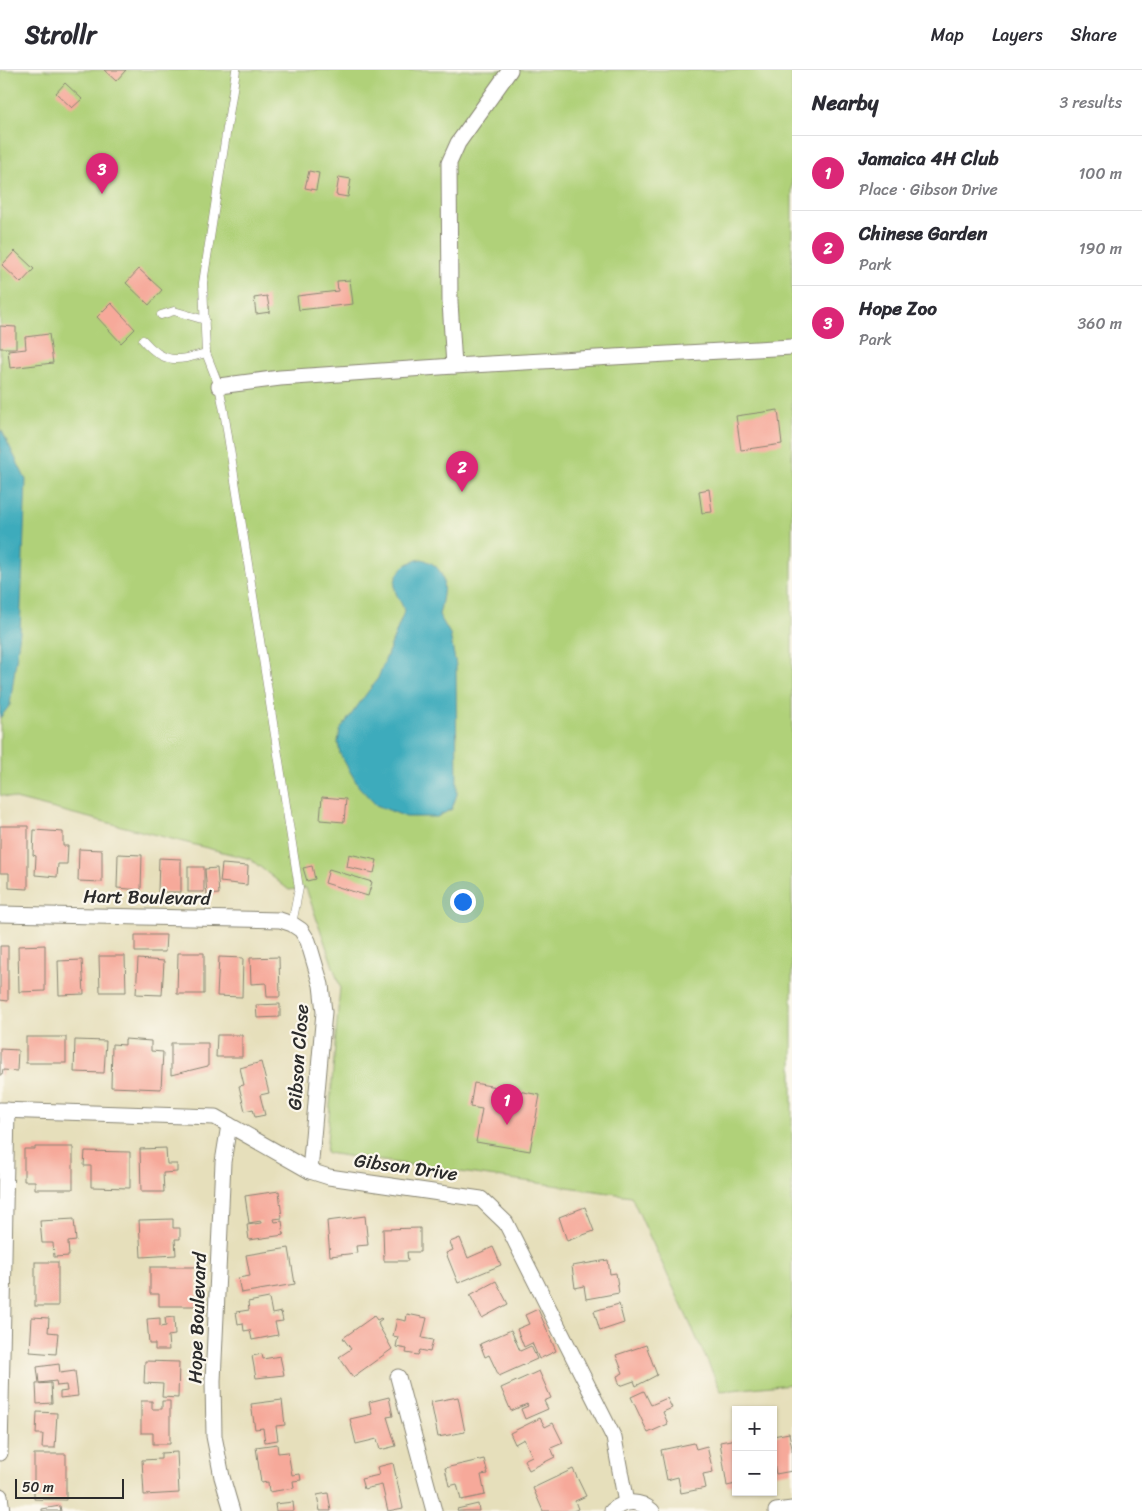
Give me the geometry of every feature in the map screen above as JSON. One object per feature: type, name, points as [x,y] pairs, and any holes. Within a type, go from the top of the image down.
[{"type":"street","points":[[454,366],[450,302],[449,163],[458,143],[510,70]]},
{"type":"street","points":[[219,386],[280,378],[454,366],[792,347]]},
{"type":"street","name":"Hart Boulevard","points":[[0,914],[270,920],[292,924]]},
{"type":"street","name":"Gibson Close","points":[[292,924],[301,930],[308,940],[321,985],[324,1012],[310,1171]]},
{"type":"street","points":[[0,1453],[4,1110]]},
{"type":"street","name":"Gibson Drive","points":[[4,1110],[214,1117],[310,1171],[329,1177],[481,1199],[495,1210],[506,1223],[614,1438],[626,1503]]},
{"type":"street","name":"Hope Boulevard","points":[[229,1125],[223,1162],[213,1381],[214,1436],[222,1477],[232,1511]]},
{"type":"street","points":[[398,1377],[434,1511]]},
{"type":"street","points":[[0,1496],[2,1511]]},
{"type":"street","points":[[612,1511],[626,1503],[643,1504],[652,1511]]},
{"type":"street","points":[[776,1511],[792,1509]]},
{"type":"lane","points":[[236,70],[203,283],[206,353],[219,386],[299,888],[292,924]]},
{"type":"lane","points":[[161,315],[174,311],[205,320]]},
{"type":"lane","points":[[143,340],[153,353],[168,360],[206,353]]},
{"type":"green space","points":[[0,70],[792,70],[792,1384],[721,1391],[631,1196],[326,1153],[340,987],[306,888],[289,890],[250,859],[0,795]]},
{"type":"water","points":[[0,431],[2,431],[26,480],[20,632],[10,705],[0,718]]},
{"type":"water","points":[[422,559],[438,568],[441,575],[443,598],[439,615],[450,634],[456,666],[457,794],[452,809],[437,817],[406,817],[376,805],[359,787],[340,754],[338,742],[340,730],[378,678],[404,612],[395,589],[396,577],[406,565]]},
{"type":"building","points":[[104,70],[126,70],[116,81]]},
{"type":"building","points":[[65,83],[82,99],[72,108],[56,93]]},
{"type":"building","points":[[309,171],[319,173],[316,190],[305,188]]},
{"type":"building","points":[[339,177],[351,179],[348,197],[336,195]]},
{"type":"building","points":[[15,251],[34,269],[21,283],[2,265]]},
{"type":"building","points":[[139,269],[162,290],[149,305],[126,283]]},
{"type":"building","points":[[350,280],[353,304],[299,310],[297,296],[338,291],[337,281]]},
{"type":"building","points":[[267,296],[270,312],[256,314],[254,298]]},
{"type":"building","points":[[111,303],[135,329],[121,343],[97,317]]},
{"type":"building","points":[[0,326],[16,327],[16,348],[0,348]]},
{"type":"building","points":[[49,334],[53,363],[10,368],[8,351],[26,349],[25,337]]},
{"type":"building","points":[[778,410],[782,444],[741,450],[736,416]]},
{"type":"building","points":[[709,489],[712,512],[702,513],[699,491]]},
{"type":"building","points":[[322,797],[346,799],[344,822],[320,820]]},
{"type":"building","points":[[0,826],[28,826],[28,889],[9,888],[9,873],[0,873]]},
{"type":"building","points":[[34,830],[63,832],[63,846],[68,846],[67,864],[58,864],[57,877],[35,875],[36,856],[33,855]]},
{"type":"building","points":[[79,849],[102,850],[102,882],[78,881]]},
{"type":"building","points":[[118,854],[142,855],[141,890],[117,888]]},
{"type":"building","points":[[349,854],[377,860],[374,873],[347,867]]},
{"type":"building","points":[[159,858],[181,859],[181,892],[158,892]]},
{"type":"building","points":[[222,864],[248,866],[247,885],[220,882]]},
{"type":"building","points":[[312,866],[315,879],[307,881],[303,868]]},
{"type":"building","points":[[188,867],[204,867],[204,892],[188,892]]},
{"type":"building","points":[[217,868],[219,894],[207,895],[205,869]]},
{"type":"building","points":[[329,869],[372,882],[368,896],[325,883]]},
{"type":"building","points":[[135,935],[166,935],[165,952],[135,952]]},
{"type":"building","points":[[45,945],[45,991],[19,992],[18,946]]},
{"type":"building","points":[[0,946],[8,946],[8,1001],[0,1000]]},
{"type":"building","points":[[178,953],[204,953],[204,994],[177,994]]},
{"type":"building","points":[[99,956],[125,956],[126,992],[100,992]]},
{"type":"building","points":[[219,957],[243,958],[242,997],[217,996]]},
{"type":"building","points":[[279,957],[280,997],[267,997],[266,983],[251,984],[250,958]]},
{"type":"building","points":[[138,959],[164,961],[162,995],[136,994]]},
{"type":"building","points":[[82,960],[84,994],[59,995],[58,961]]},
{"type":"building","points":[[280,1004],[280,1017],[257,1018],[256,1005]]},
{"type":"building","points":[[217,1035],[242,1035],[242,1057],[216,1057]]},
{"type":"building","points":[[26,1037],[66,1037],[66,1063],[26,1063]]},
{"type":"building","points":[[125,1039],[151,1041],[151,1051],[163,1052],[161,1089],[111,1087],[112,1044],[125,1045]]},
{"type":"building","points":[[75,1040],[106,1041],[104,1073],[74,1072]]},
{"type":"building","points":[[171,1043],[208,1043],[208,1066],[171,1075]]},
{"type":"building","points":[[0,1049],[18,1050],[17,1071],[3,1070],[2,1075],[0,1075]]},
{"type":"building","points":[[261,1062],[269,1093],[260,1095],[265,1115],[255,1117],[253,1109],[245,1111],[239,1086],[244,1085],[240,1068]]},
{"type":"building","points":[[474,1083],[540,1095],[530,1151],[476,1142],[482,1109],[470,1107]]},
{"type":"building","points":[[35,1147],[73,1147],[73,1189],[35,1189],[35,1181],[24,1181],[24,1149],[35,1149]]},
{"type":"building","points":[[166,1148],[167,1164],[177,1164],[177,1172],[163,1173],[164,1192],[141,1192],[140,1149]]},
{"type":"building","points":[[85,1151],[130,1152],[130,1188],[91,1187],[91,1166],[84,1166]]},
{"type":"building","points":[[279,1191],[282,1218],[274,1219],[275,1222],[282,1221],[284,1235],[249,1240],[247,1225],[261,1223],[261,1221],[249,1223],[245,1196]]},
{"type":"building","points":[[585,1207],[594,1231],[567,1241],[559,1217]]},
{"type":"building","points":[[365,1216],[368,1245],[356,1246],[357,1253],[330,1256],[327,1221]]},
{"type":"building","points":[[74,1219],[76,1241],[68,1242],[69,1256],[54,1257],[53,1243],[42,1243],[40,1221]]},
{"type":"building","points":[[173,1219],[173,1228],[180,1228],[180,1239],[175,1239],[176,1255],[141,1257],[139,1220]]},
{"type":"building","points":[[420,1228],[420,1252],[407,1252],[408,1261],[384,1261],[383,1229]]},
{"type":"building","points":[[460,1238],[468,1258],[493,1247],[501,1265],[458,1283],[446,1253],[453,1250],[450,1242]]},
{"type":"building","points":[[289,1248],[295,1284],[241,1293],[238,1278],[250,1276],[246,1255]]},
{"type":"building","points":[[608,1260],[610,1274],[616,1273],[619,1293],[586,1299],[584,1286],[575,1288],[572,1266]]},
{"type":"building","points":[[35,1262],[58,1262],[58,1306],[35,1306]]},
{"type":"building","points":[[150,1267],[197,1267],[197,1306],[159,1306],[159,1294],[150,1294]]},
{"type":"building","points":[[496,1281],[508,1304],[482,1318],[470,1295]]},
{"type":"building","points":[[269,1298],[272,1314],[281,1312],[283,1321],[275,1322],[278,1335],[252,1340],[250,1330],[244,1331],[243,1323],[238,1324],[236,1312],[249,1310],[248,1302]]},
{"type":"building","points":[[619,1304],[624,1323],[600,1331],[594,1311]]},
{"type":"building","points":[[538,1309],[556,1351],[539,1359],[532,1343],[524,1347],[517,1329],[529,1324],[525,1315]]},
{"type":"building","points":[[407,1314],[427,1318],[422,1338],[433,1340],[430,1352],[420,1350],[418,1355],[406,1353],[407,1349],[396,1347],[398,1337],[393,1336],[397,1319],[406,1321]]},
{"type":"building","points":[[374,1316],[377,1320],[382,1319],[378,1322],[379,1326],[392,1349],[353,1377],[339,1357],[351,1349],[343,1338]]},
{"type":"building","points":[[32,1317],[49,1318],[48,1332],[58,1333],[56,1354],[30,1352]]},
{"type":"building","points":[[174,1317],[175,1335],[168,1336],[169,1350],[155,1350],[155,1344],[149,1344],[147,1319],[160,1318],[160,1327],[166,1326],[165,1318]]},
{"type":"building","points":[[511,1330],[520,1351],[531,1346],[537,1359],[499,1376],[489,1355],[485,1357],[480,1344]]},
{"type":"building","points":[[646,1345],[657,1375],[636,1386],[634,1381],[620,1386],[617,1376],[623,1373],[616,1355]]},
{"type":"building","points":[[262,1354],[263,1359],[280,1356],[284,1375],[256,1378],[252,1356]]},
{"type":"building","points":[[145,1361],[179,1362],[178,1398],[162,1397],[163,1384],[144,1383]]},
{"type":"building","points":[[59,1364],[60,1373],[75,1371],[78,1396],[60,1398],[60,1392],[67,1391],[66,1385],[57,1386],[56,1381],[39,1383],[37,1367]]},
{"type":"building","points":[[539,1371],[551,1398],[544,1401],[548,1409],[525,1419],[521,1409],[528,1406],[527,1404],[511,1411],[501,1388]]},
{"type":"building","points":[[51,1383],[52,1403],[37,1404],[36,1384]]},
{"type":"building","points":[[644,1391],[651,1405],[667,1398],[672,1408],[663,1412],[668,1424],[648,1433],[631,1397]]},
{"type":"building","points":[[389,1397],[393,1416],[387,1417],[396,1446],[380,1450],[377,1439],[356,1444],[350,1419],[372,1414],[369,1402]]},
{"type":"building","points":[[458,1397],[465,1432],[438,1437],[431,1402]]},
{"type":"building","points":[[282,1400],[285,1425],[276,1426],[278,1440],[265,1442],[263,1428],[255,1429],[251,1404]]},
{"type":"building","points":[[141,1401],[152,1401],[152,1409],[162,1409],[162,1401],[170,1401],[170,1444],[153,1444],[153,1433],[141,1433]]},
{"type":"building","points":[[37,1412],[57,1413],[55,1448],[42,1448],[43,1434],[36,1434]]},
{"type":"building","points":[[540,1418],[545,1427],[553,1423],[563,1443],[551,1448],[555,1457],[529,1470],[524,1460],[532,1456],[524,1439],[515,1444],[510,1433]]},
{"type":"building","points":[[789,1433],[792,1448],[792,1471],[777,1474],[777,1435]]},
{"type":"building","points":[[732,1440],[732,1485],[727,1486],[720,1442]]},
{"type":"building","points":[[694,1443],[696,1449],[707,1446],[713,1472],[703,1474],[706,1488],[681,1493],[678,1477],[667,1480],[661,1450]]},
{"type":"building","points":[[277,1444],[278,1453],[288,1452],[292,1475],[300,1474],[301,1480],[293,1481],[294,1488],[269,1492],[268,1482],[261,1483],[256,1447]]},
{"type":"building","points":[[177,1452],[179,1493],[144,1495],[142,1460],[161,1459],[161,1453]]},
{"type":"building","points":[[34,1454],[66,1454],[66,1500],[34,1499]]},
{"type":"building","points":[[484,1459],[488,1474],[481,1475],[485,1495],[461,1500],[457,1484],[449,1486],[445,1468]]},
{"type":"building","points":[[393,1463],[403,1508],[388,1511],[382,1485],[364,1489],[361,1479],[379,1475],[377,1467]]},
{"type":"building","points":[[573,1469],[586,1496],[575,1501],[578,1509],[573,1511],[543,1511],[533,1488]]},
{"type":"building","points":[[328,1493],[331,1511],[320,1511],[317,1495]]},
{"type":"building","points":[[293,1502],[294,1511],[276,1511],[275,1504]]},
{"type":"building","points":[[478,1504],[479,1511],[458,1511],[457,1509]]},
{"type":"building","points":[[60,1506],[61,1511],[42,1511],[42,1509]]},
{"type":"place","name":"Hope Zoo","points":[[102,194]]},
{"type":"place","name":"Chinese Garden","points":[[462,492]]},
{"type":"place","name":"Jamaica 4H Club","points":[[507,1125]]}]
